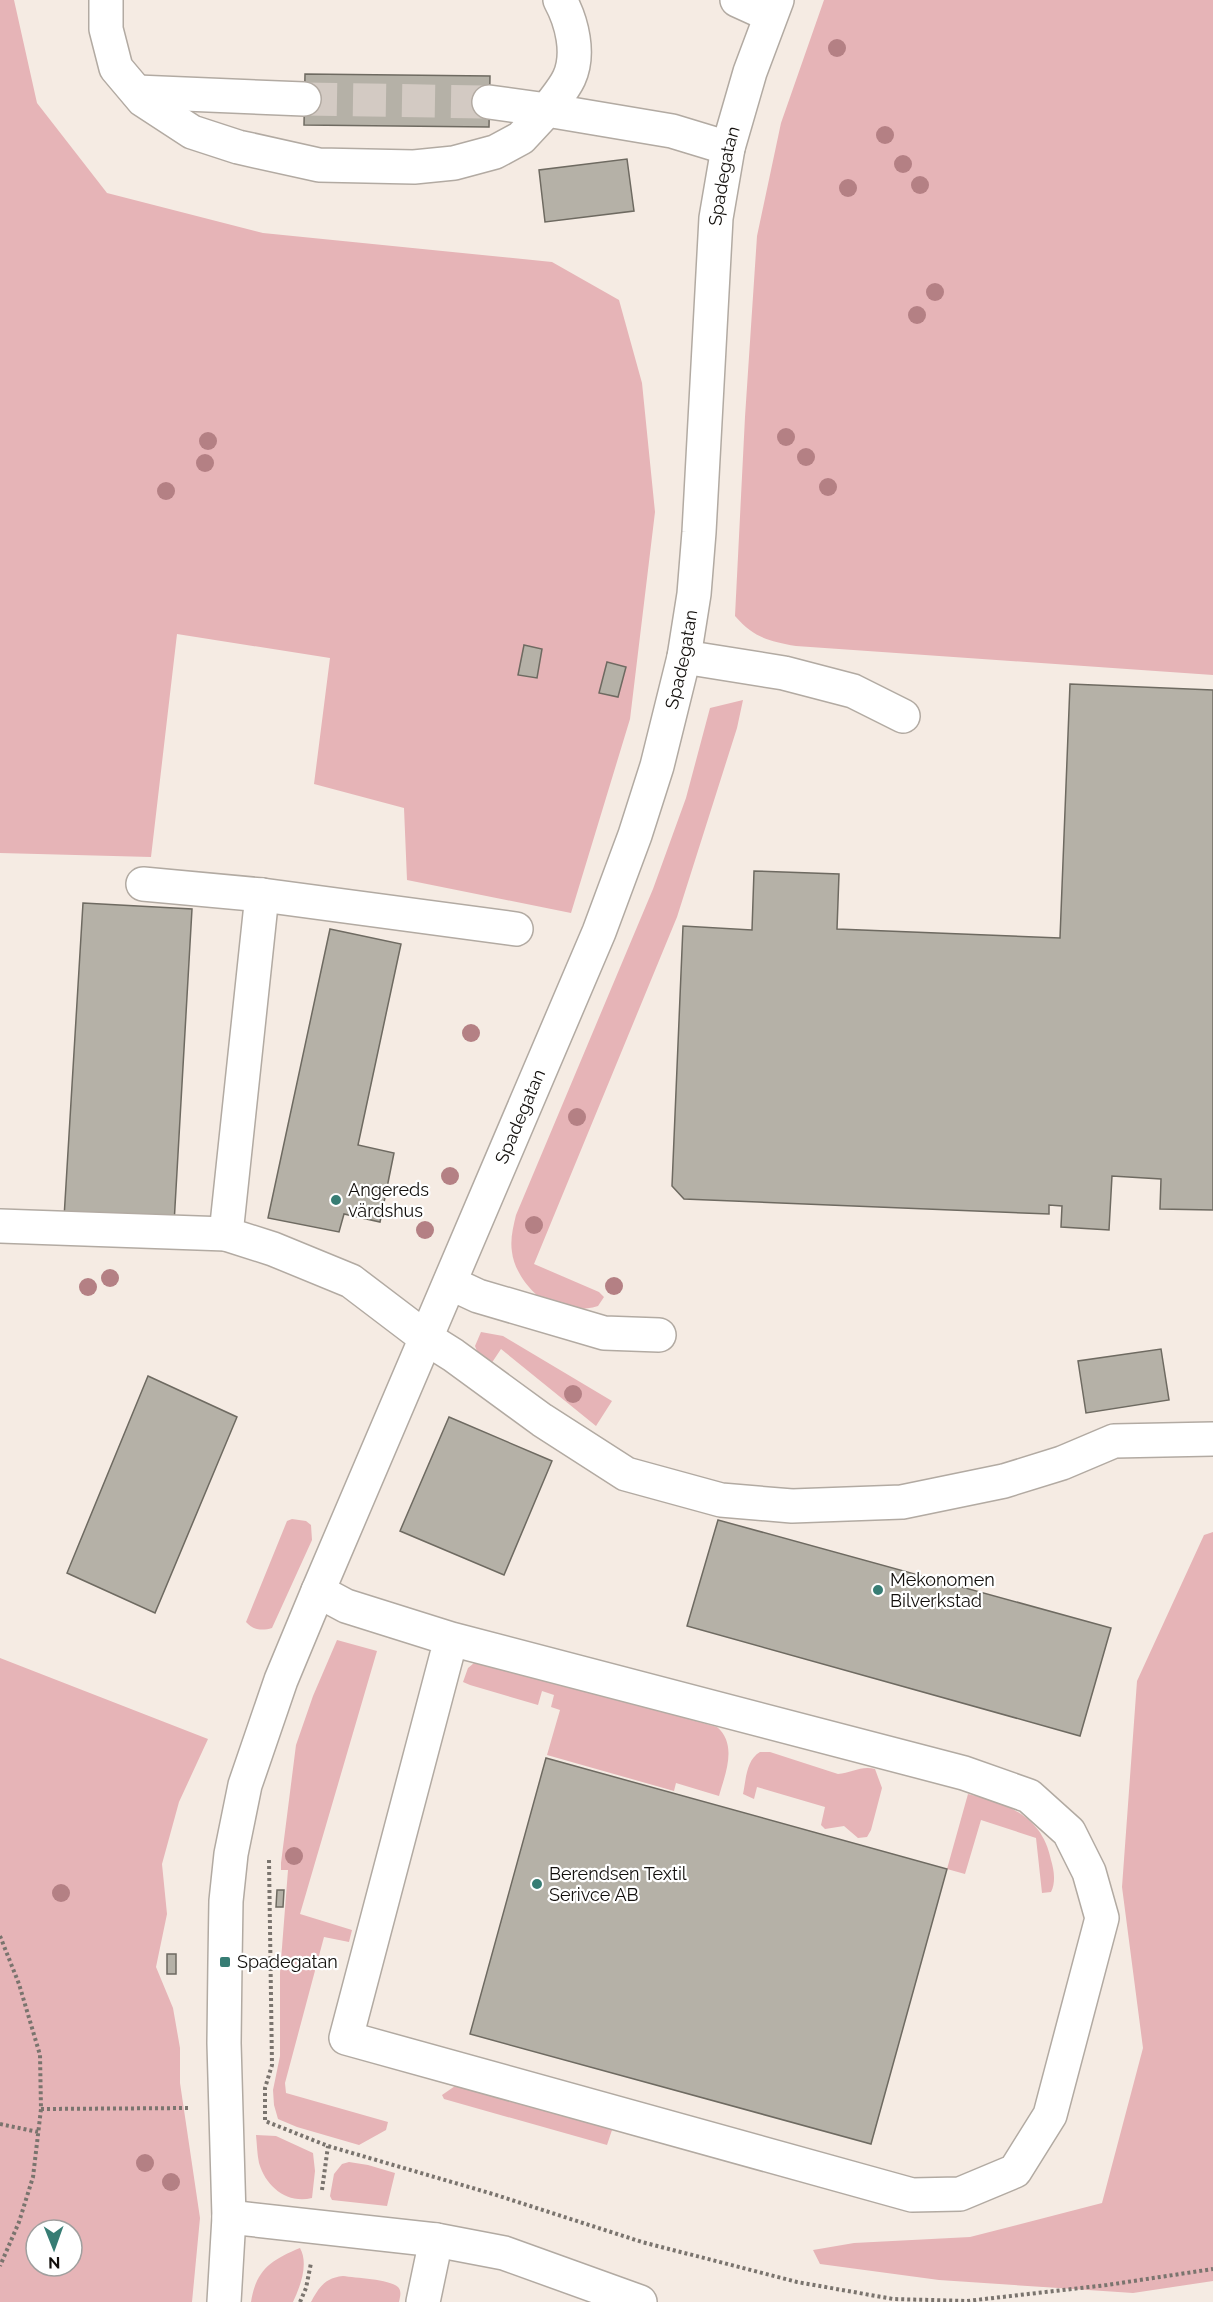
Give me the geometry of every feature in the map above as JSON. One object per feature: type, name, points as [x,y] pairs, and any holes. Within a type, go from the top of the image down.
[{"type":"street","points":[[106,0],[106,29],[116,68],[143,100],[192,132],[238,147],[319,165],[414,167],[454,164],[495,152],[521,138],[547,110],[569,78],[575,50],[568,15],[560,0]]},
{"type":"street","points":[[737,0],[774,7]]},
{"type":"street","name":"Spadegatan","points":[[224,2302],[229,2217],[224,2043],[226,1901],[231,1854],[245,1785],[281,1680],[599,932],[635,835],[657,766],[684,657],[694,594],[716,218],[728,148],[750,72],[774,7]]},
{"type":"street","points":[[137,92],[304,99]]},
{"type":"street","points":[[489,102],[672,131],[728,148]]},
{"type":"street","points":[[684,657],[784,673],[853,691],[903,716]]},
{"type":"street","points":[[142,884],[262,895],[516,929]]},
{"type":"street","points":[[226,1234],[262,895]]},
{"type":"street","points":[[0,1226],[226,1234],[273,1249],[351,1281],[426,1338],[542,1420],[626,1474],[721,1500],[792,1506],[902,1502],[1004,1481],[1062,1463],[1114,1441],[1213,1439]]},
{"type":"street","points":[[450,1283],[478,1296],[604,1333],[659,1335]]},
{"type":"street","points":[[318,1591],[346,1605],[451,1639],[964,1773],[1029,1796],[1069,1832],[1089,1872],[1102,1918],[1050,2115],[1015,2170],[960,2194],[912,2194],[346,2038],[451,1639]]},
{"type":"street","points":[[229,2217],[436,2240],[504,2253],[640,2302]]},
{"type":"street","points":[[423,2302],[436,2240]]},
{"type":"path","points":[[0,1935],[20,1984],[40,2055],[41,2109],[33,2177],[0,2266]]},
{"type":"path","points":[[41,2109],[194,2108]]},
{"type":"path","points":[[265,2121],[328,2146],[493,2194],[642,2242],[797,2282],[893,2299],[967,2301],[1107,2285],[1213,2269]]},
{"type":"path","points":[[0,2124],[38,2132]]},
{"type":"shaded area","points":[[0,0],[14,0],[37,103],[107,193],[263,233],[552,262],[619,300],[642,383],[655,512],[630,719],[571,913],[407,880],[404,808],[314,784],[330,658],[177,634],[151,857],[0,853]]},
{"type":"shaded area","points":[[824,0],[1213,0],[1213,675],[796,646],[762,637],[735,616],[757,236],[781,123]]},
{"type":"shaded area","points":[[743,700],[737,728],[677,917],[534,1264],[599,1292],[604,1297],[598,1306],[578,1309],[557,1307],[541,1299],[527,1285],[517,1269],[511,1243],[516,1215],[653,889],[686,798],[710,708]]},
{"type":"shaded area","points":[[481,1332],[503,1336],[612,1401],[596,1426],[501,1349],[487,1370],[483,1367],[475,1346]]},
{"type":"shaded area","points":[[292,1519],[306,1521],[311,1525],[312,1540],[272,1628],[261,1630],[246,1622],[287,1521]]},
{"type":"shaded area","points":[[1213,1532],[1213,2281],[1133,2293],[939,2280],[820,2264],[813,2250],[854,2243],[970,2237],[1102,2203],[1143,2048],[1122,1887],[1137,1681],[1204,1535]]},
{"type":"shaded area","points":[[337,1640],[377,1651],[300,1914],[352,1930],[349,1942],[324,1937],[285,2083],[286,2093],[388,2122],[386,2130],[359,2145],[297,2127],[278,2119],[273,2090],[280,2056],[280,1973],[288,1870],[281,1870],[281,1863],[296,1745],[313,1696]]},
{"type":"shaded area","points":[[0,1658],[208,1739],[179,1802],[162,1864],[167,1914],[156,1967],[173,2008],[180,2048],[180,2083],[200,2218],[192,2302],[0,2302]]},
{"type":"shaded area","points":[[474,1663],[504,1667],[717,1727],[727,1742],[728,1751],[727,1769],[719,1796],[676,1783],[674,1791],[547,1755],[560,1710],[551,1707],[554,1695],[542,1691],[538,1705],[463,1682],[468,1668]]},
{"type":"shaded area","points":[[760,1752],[770,1752],[838,1774],[861,1769],[875,1769],[882,1788],[867,1837],[858,1838],[844,1826],[825,1829],[821,1825],[825,1807],[757,1787],[754,1799],[743,1794],[749,1765]]},
{"type":"shaded area","points":[[968,1794],[1009,1807],[1031,1822],[1040,1832],[1053,1868],[1054,1880],[1051,1892],[1042,1893],[1036,1838],[981,1820],[965,1874],[947,1869]]},
{"type":"shaded area","points":[[458,2084],[613,2127],[607,2145],[444,2099],[442,2095]]},
{"type":"shaded area","points":[[256,2135],[276,2136],[313,2153],[315,2171],[312,2198],[286,2196],[272,2186],[262,2172],[259,2163]]},
{"type":"shaded area","points":[[349,2162],[395,2173],[387,2206],[332,2200],[330,2196],[334,2174],[342,2164]]},
{"type":"shaded area","points":[[300,2248],[304,2268],[293,2302],[251,2302],[253,2291],[266,2268],[281,2257]]},
{"type":"shaded area","points":[[343,2276],[394,2284],[400,2290],[399,2302],[311,2302],[323,2284]]},
{"type":"building","points":[[305,74],[490,76],[489,127],[304,125]]},
{"type":"building","points":[[627,159],[634,211],[545,222],[539,170]]},
{"type":"building","points":[[524,645],[542,649],[537,678],[518,675]]},
{"type":"building","points":[[607,662],[626,667],[618,697],[599,693]]},
{"type":"building","points":[[1070,684],[1213,690],[1213,1210],[1160,1209],[1161,1179],[1112,1176],[1109,1230],[1061,1227],[1062,1206],[1049,1205],[1049,1214],[684,1199],[672,1186],[683,926],[752,930],[754,871],[839,874],[837,929],[1060,938]]},
{"type":"building","points":[[83,903],[192,909],[174,1224],[64,1218]]},
{"type":"building","points":[[330,929],[401,944],[358,1145],[394,1153],[380,1222],[344,1214],[339,1232],[268,1218]]},
{"type":"building","points":[[1161,1349],[1169,1400],[1086,1413],[1078,1361]]},
{"type":"building","points":[[148,1376],[237,1417],[155,1613],[67,1573]]},
{"type":"building","points":[[449,1417],[552,1461],[504,1575],[400,1531]]},
{"type":"building","points":[[718,1520],[1111,1628],[1080,1736],[687,1626]]},
{"type":"building","points":[[546,1758],[947,1869],[871,2144],[470,2034]]},
{"type":"building","points":[[277,1890],[284,1890],[283,1907],[276,1907]]},
{"type":"building","points":[[167,1954],[176,1954],[176,1974],[167,1974]]},
{"type":"tunnel","points":[[304,99],[489,102]]},
{"type":"place","name":"Angereds värdshus","points":[[336,1200]]},
{"type":"place","name":"Mekonomen Bilverkstad","points":[[878,1590]]},
{"type":"place","name":"Berendsen Textil Serivce AB","points":[[537,1884]]},
{"type":"place","name":"Spadegatan","points":[[225,1962]]}]
